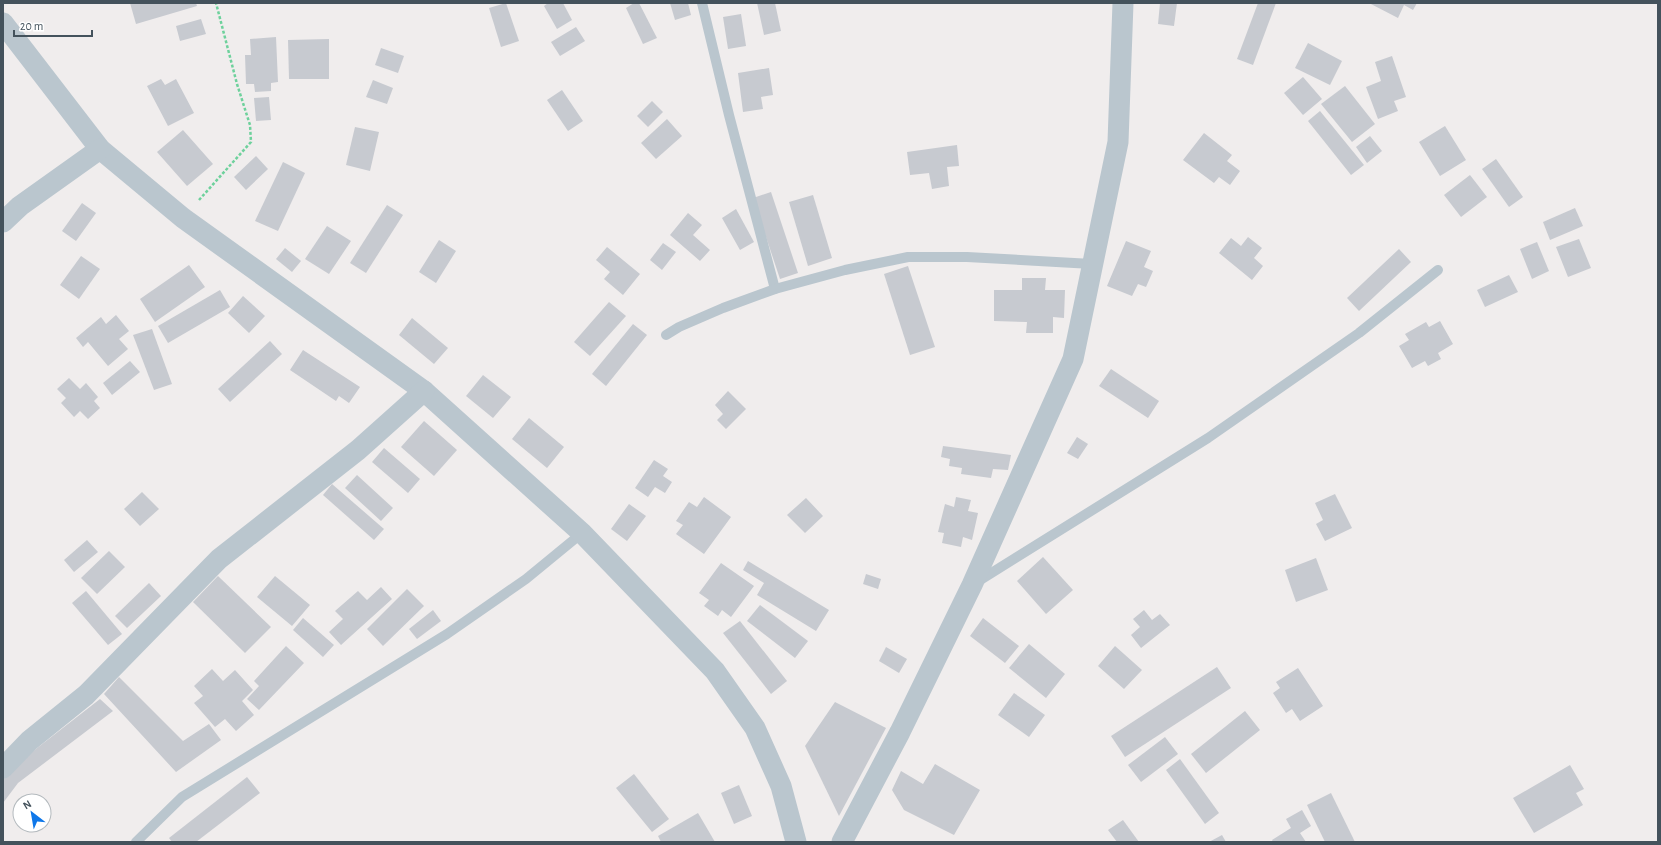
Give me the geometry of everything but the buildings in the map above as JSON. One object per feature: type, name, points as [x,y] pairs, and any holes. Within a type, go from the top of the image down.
[{"type":"street","points":[[842,842],[900,732],[972,585],[1073,359],[1118,142],[1123,3]]},
{"type":"street","points":[[3,23],[100,149],[183,218],[424,391],[582,534],[715,671],[754,728],[781,786],[796,842]]},
{"type":"street","points":[[3,222],[20,206],[100,149]]},
{"type":"street","points":[[3,768],[30,741],[86,695],[219,559],[358,450],[424,391]]},
{"type":"lane","points":[[702,3],[729,115],[775,289]]},
{"type":"lane","points":[[666,335],[679,327],[723,308],[775,289],[845,270],[908,257],[967,257],[1092,264]]},
{"type":"lane","points":[[972,585],[1208,438],[1359,333],[1438,270]]},
{"type":"lane","points":[[136,842],[182,797],[447,634],[526,579],[582,534]]},
{"type":"path","points":[[183,218],[251,142],[250,125],[237,84],[216,3]]}]
